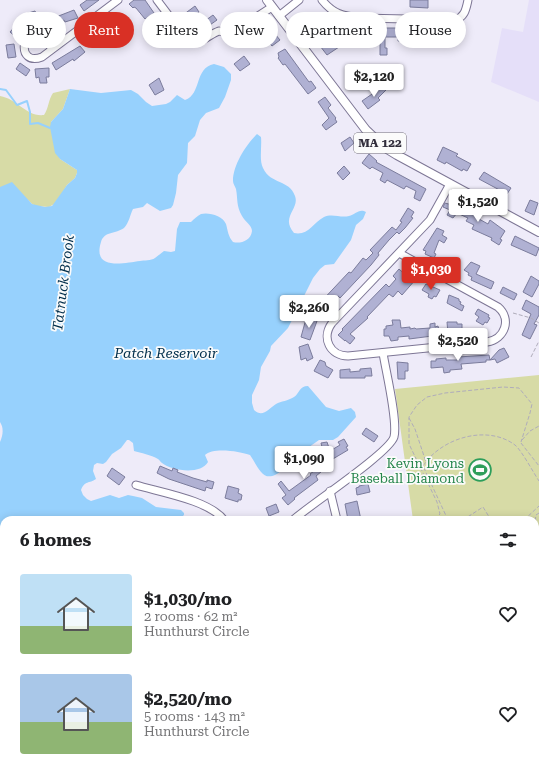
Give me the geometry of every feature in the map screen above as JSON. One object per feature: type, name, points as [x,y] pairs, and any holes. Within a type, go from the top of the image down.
[{"type":"main road","name":"MA 122","points":[[267,0],[371,136],[396,155],[539,232]]},
{"type":"street","points":[[52,49],[118,0]]},
{"type":"street","points":[[157,0],[188,41],[199,42],[216,32],[222,31],[227,33],[234,31],[272,7]]},
{"type":"street","points":[[279,16],[299,0]]},
{"type":"street","points":[[322,0],[335,12],[346,16],[359,18],[455,20],[464,15],[468,0]]},
{"type":"street","points":[[399,253],[498,307],[505,317],[503,332],[499,337],[490,341],[348,356],[338,355],[329,346],[327,332],[332,324],[430,220],[450,184]]},
{"type":"street","points":[[298,516],[379,455],[394,438],[395,423],[383,353]]},
{"type":"street","points":[[136,485],[195,502],[213,510],[220,516]]},
{"type":"street","points":[[330,492],[336,516]]},
{"type":"path","points":[[513,313],[531,318],[539,323]]},
{"type":"path","points":[[531,357],[539,340]]},
{"type":"path","points":[[438,516],[440,514],[436,502],[409,444],[409,417],[417,405],[427,397],[445,393],[503,387],[519,388],[532,404],[521,442]]},
{"type":"path","points":[[409,417],[415,429],[426,462]]},
{"type":"path","points":[[521,442],[530,430],[539,426]]},
{"type":"path","points":[[446,516],[423,469],[423,466],[444,446],[465,437],[484,435],[496,436],[506,440],[516,446],[539,481]]},
{"type":"path","points":[[521,442],[539,466]]},
{"type":"path","points":[[528,516],[539,506]]},
{"type":"path","points":[[469,516],[483,507],[489,516]]},
{"type":"shaded area","points":[[529,0],[539,0],[539,102],[491,82],[502,28],[523,32]]},
{"type":"green space","points":[[70,89],[63,109],[51,122],[60,159],[77,170],[75,178],[67,185],[56,203],[49,207],[36,206],[28,200],[0,190],[0,96],[12,101],[27,111],[38,115],[44,115],[53,93]]},
{"type":"green space","points":[[539,375],[539,516],[412,516],[395,389]]},
{"type":"water","name":"Patch Reservoir","points":[[214,64],[224,67],[231,74],[231,80],[219,108],[206,113],[200,120],[195,136],[188,143],[187,163],[178,175],[173,205],[171,208],[160,211],[147,203],[143,207],[133,209],[124,228],[107,234],[103,238],[99,251],[101,257],[105,261],[118,264],[152,260],[164,251],[175,251],[177,229],[180,222],[191,222],[201,214],[212,214],[222,219],[226,224],[229,236],[233,242],[239,243],[245,241],[250,237],[252,229],[240,212],[233,181],[235,168],[241,156],[257,134],[261,137],[262,165],[266,173],[275,180],[289,187],[295,196],[295,205],[289,218],[290,227],[294,233],[303,233],[307,231],[327,216],[346,216],[359,211],[366,212],[363,219],[356,225],[351,240],[334,264],[325,265],[313,278],[288,328],[271,346],[270,351],[261,367],[259,380],[252,395],[254,410],[263,413],[276,404],[294,397],[301,388],[308,386],[326,407],[339,411],[351,408],[355,412],[356,417],[338,437],[333,440],[319,440],[302,452],[287,451],[284,456],[283,469],[271,476],[263,474],[259,470],[250,455],[226,450],[214,451],[205,455],[208,462],[199,469],[179,470],[161,463],[159,459],[134,451],[133,443],[127,440],[106,462],[103,464],[97,463],[94,465],[93,471],[96,479],[86,483],[81,490],[83,495],[91,501],[110,495],[119,498],[128,495],[142,498],[156,507],[181,510],[184,513],[183,516],[0,516],[0,442],[3,432],[0,422],[0,187],[12,182],[32,204],[45,207],[52,206],[67,185],[75,178],[77,170],[60,159],[55,153],[50,127],[51,122],[63,109],[70,89],[101,93],[131,90],[152,106],[166,104],[177,95],[185,100],[190,97],[194,92],[203,70]]},
{"type":"building","points":[[87,0],[99,0],[84,11],[80,5]]},
{"type":"building","points":[[134,0],[145,0],[153,12],[142,12],[142,15],[136,8],[133,8],[129,4]]},
{"type":"building","points":[[410,0],[428,0],[428,8],[410,7]]},
{"type":"building","points":[[195,6],[199,12],[187,12]]},
{"type":"building","points":[[74,10],[74,19],[66,22],[66,13]]},
{"type":"building","points":[[213,15],[217,20],[212,24]]},
{"type":"building","points":[[387,28],[395,28],[395,37],[387,37]]},
{"type":"building","points":[[12,44],[12,48],[15,48],[16,57],[8,58],[6,45]]},
{"type":"building","points":[[77,48],[82,48],[85,52],[74,61],[73,59],[56,70],[52,63]]},
{"type":"building","points":[[322,48],[338,48],[327,55]]},
{"type":"building","points":[[380,48],[387,48],[387,55],[380,55]]},
{"type":"building","points":[[285,49],[309,82],[311,81],[316,88],[308,94],[285,64],[283,65],[278,58],[278,53]]},
{"type":"building","points":[[244,56],[250,64],[240,71],[234,64]]},
{"type":"building","points":[[20,63],[30,70],[26,76],[16,69]]},
{"type":"building","points":[[49,68],[49,77],[46,77],[47,83],[40,83],[39,77],[36,78],[35,69]]},
{"type":"building","points":[[159,78],[164,90],[155,95],[149,85]]},
{"type":"building","points":[[383,85],[387,89],[378,98],[380,100],[368,109],[362,101],[375,93]]},
{"type":"building","points":[[325,97],[331,105],[328,108],[336,118],[335,119],[337,122],[326,130],[322,125],[329,118],[318,102]]},
{"type":"building","points":[[350,137],[354,143],[345,151],[341,143]]},
{"type":"building","points":[[443,147],[458,154],[456,156],[471,164],[467,171],[463,169],[462,171],[446,162],[445,164],[437,160]]},
{"type":"building","points":[[369,154],[377,161],[376,162],[426,189],[420,201],[414,198],[416,191],[406,186],[404,189],[387,180],[385,183],[380,180],[383,173],[372,167],[370,169],[362,163]]},
{"type":"building","points":[[344,166],[350,173],[343,180],[337,173]]},
{"type":"building","points":[[484,172],[511,188],[507,194],[479,179]]},
{"type":"building","points":[[530,200],[538,203],[534,215],[525,211]]},
{"type":"building","points":[[445,203],[452,205],[455,204],[472,213],[473,211],[480,214],[479,219],[488,224],[490,220],[505,231],[500,239],[502,240],[499,245],[491,240],[492,238],[472,229],[474,225],[466,221],[468,218],[457,213],[453,218],[447,215],[450,210],[443,207]]},
{"type":"building","points":[[408,208],[414,212],[411,217],[413,218],[399,234],[397,232],[389,240],[378,253],[379,255],[371,265],[340,298],[338,296],[328,307],[330,309],[321,318],[314,312],[318,307],[317,306],[349,272],[351,273],[363,258],[366,260],[373,253],[370,250],[392,227],[396,230],[402,222],[400,221]]},
{"type":"building","points":[[437,228],[444,231],[442,235],[447,238],[444,243],[439,240],[434,253],[436,254],[434,258],[425,254],[426,251],[423,250]]},
{"type":"building","points":[[515,236],[539,248],[536,256],[511,245]]},
{"type":"building","points":[[471,262],[480,266],[476,274],[494,282],[491,289],[471,280],[472,277],[464,270]]},
{"type":"building","points":[[399,269],[408,277],[411,274],[416,279],[402,295],[398,291],[393,297],[389,294],[367,317],[368,318],[350,334],[355,338],[350,344],[345,341],[338,335],[343,330],[342,329],[386,284],[389,287],[396,279],[393,276]]},
{"type":"building","points":[[531,276],[539,281],[539,284],[532,297],[523,292]]},
{"type":"building","points":[[426,284],[440,290],[436,297],[434,296],[432,299],[428,297],[429,294],[422,290]]},
{"type":"building","points":[[503,287],[517,294],[514,300],[500,293]]},
{"type":"building","points":[[449,295],[459,299],[461,302],[460,304],[464,306],[462,311],[447,303]]},
{"type":"building","points":[[526,300],[539,307],[539,315],[534,324],[537,325],[530,339],[522,335],[531,314],[522,309]]},
{"type":"building","points":[[478,309],[489,315],[488,317],[490,318],[487,323],[485,322],[483,325],[476,321],[479,317],[475,314]]},
{"type":"building","points":[[309,318],[317,321],[310,340],[301,337],[306,319],[308,320]]},
{"type":"building","points":[[392,320],[400,320],[401,328],[410,327],[410,329],[430,328],[430,324],[435,323],[435,327],[438,326],[440,335],[409,339],[409,336],[398,337],[398,340],[391,341],[389,336],[384,336],[384,329],[386,329],[386,326],[393,325]]},
{"type":"building","points":[[447,322],[457,322],[457,324],[462,324],[462,331],[459,331],[459,334],[448,334]]},
{"type":"building","points":[[308,344],[313,358],[307,361],[306,358],[301,360],[299,347]]},
{"type":"building","points":[[504,348],[509,357],[497,363],[495,359],[490,360],[499,350]]},
{"type":"building","points":[[489,355],[490,360],[486,360],[486,362],[461,364],[462,369],[450,370],[450,372],[444,373],[443,367],[431,368],[431,361],[436,361],[436,359],[446,358],[446,360],[458,360],[458,357]]},
{"type":"building","points":[[320,360],[325,362],[326,366],[333,370],[328,378],[314,371]]},
{"type":"building","points":[[397,362],[408,363],[408,371],[405,371],[405,379],[398,379]]},
{"type":"building","points":[[371,368],[372,376],[365,376],[365,378],[340,378],[340,370],[350,369],[350,372]]},
{"type":"building","points":[[366,428],[378,436],[374,442],[362,434]]},
{"type":"building","points":[[344,439],[348,446],[346,447],[348,450],[326,463],[321,443],[327,442],[330,451],[340,445],[338,442]]},
{"type":"building","points":[[314,451],[327,467],[316,476],[318,480],[294,498],[295,499],[288,505],[282,498],[286,495],[278,484],[281,481],[289,491],[311,475],[310,474],[318,468],[308,456]]},
{"type":"building","points":[[160,466],[172,471],[173,468],[178,470],[177,472],[193,478],[207,482],[207,480],[214,482],[212,489],[206,487],[205,491],[169,479],[157,473]]},
{"type":"building","points":[[112,468],[125,477],[119,485],[107,476]]},
{"type":"building","points":[[368,484],[370,492],[357,495],[356,488]]},
{"type":"building","points":[[228,486],[239,489],[238,493],[242,495],[241,500],[238,500],[238,502],[225,498]]},
{"type":"building","points":[[357,501],[360,516],[347,516],[345,504]]},
{"type":"building","points":[[276,504],[279,512],[269,516],[266,508]]},
{"type":"waterway","name":"Tatnuck Brook","points":[[0,89],[6,90],[17,105],[27,101],[30,112],[30,124],[38,123],[50,128]]},
{"type":"place","name":"Kevin Lyons Baseball Diamond","points":[[480,470]]}]
